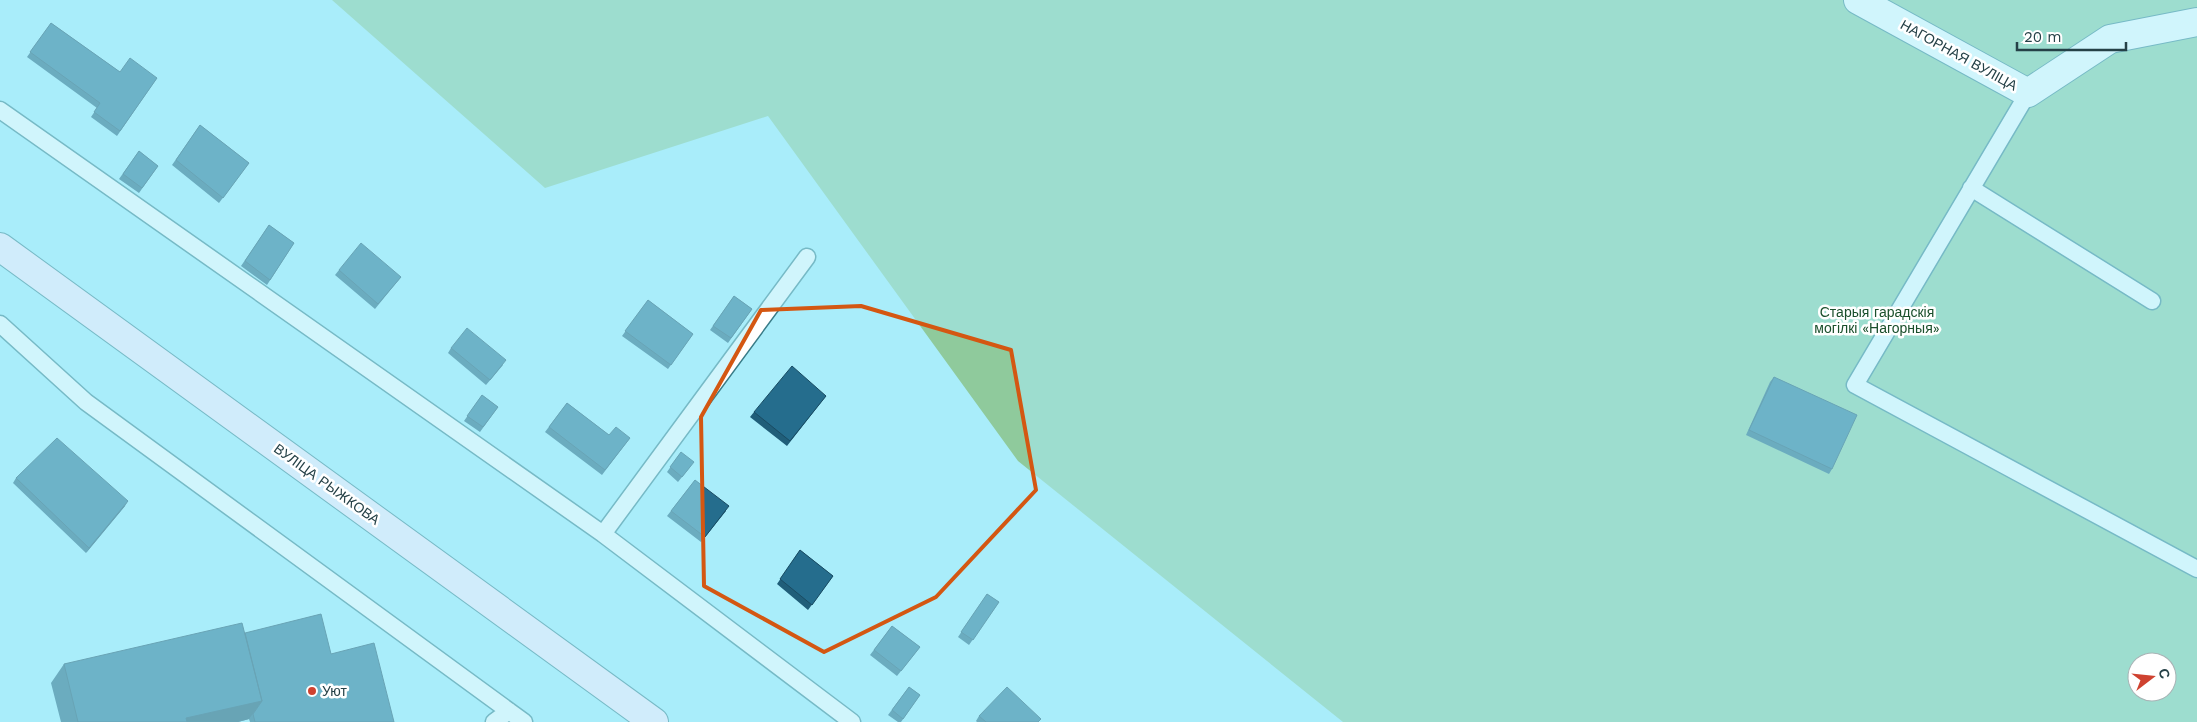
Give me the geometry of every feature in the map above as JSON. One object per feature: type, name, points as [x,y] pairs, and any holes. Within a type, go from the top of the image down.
[{"type":"main road","name":"ВУЛІЦА РЫЖКОВА","points":[[0,247],[654,722]]},
{"type":"street","name":"НАГОРНАЯ ВУЛІЦА","points":[[1858,0],[2028,93],[2110,39],[2197,22]]},
{"type":"lane","points":[[2028,93],[1855,385],[2197,569]]},
{"type":"lane","points":[[0,110],[603,534],[852,722]]},
{"type":"lane","points":[[1971,188],[2152,301]]},
{"type":"lane","points":[[603,534],[807,258]]},
{"type":"lane","points":[[0,324],[86,402],[524,722]]},
{"type":"lane","points":[[494,722],[509,711]]},
{"type":"highlighted area","points":[[861,306],[1011,350],[1036,490],[936,597],[824,652],[704,586],[701,417],[761,310]]},
{"type":"green space","name":"Старыя гарадскія могілкі «Нагорныя»","points":[[332,0],[2197,0],[2197,722],[1343,722],[1018,461],[768,116],[545,188]]},
{"type":"building","points":[[51,23],[120,72],[130,58],[157,78],[120,131],[94,112],[100,103],[30,52]]},
{"type":"building","points":[[200,125],[249,163],[223,198],[176,160]]},
{"type":"building","points":[[139,151],[158,166],[142,188],[123,174]]},
{"type":"building","points":[[269,225],[294,243],[270,280],[245,261]]},
{"type":"building","points":[[361,243],[401,277],[378,304],[339,270]]},
{"type":"building","points":[[734,296],[752,309],[731,338],[713,326]]},
{"type":"building","points":[[648,300],[693,334],[671,365],[625,331]]},
{"type":"building","points":[[467,328],[506,360],[490,380],[451,348]]},
{"type":"building","points":[[792,366],[826,396],[790,441],[754,412]]},
{"type":"building","points":[[1774,377],[1857,415],[1832,469],[1749,430]]},
{"type":"building","points":[[482,395],[498,407],[483,427],[467,416]]},
{"type":"building","points":[[567,403],[609,435],[616,427],[630,438],[605,470],[549,427]]},
{"type":"building","points":[[57,438],[128,501],[89,548],[16,478]]},
{"type":"building","points":[[681,452],[694,462],[682,477],[670,467]]},
{"type":"building","points":[[695,480],[729,506],[705,537],[671,511]]},
{"type":"building","points":[[800,550],[833,576],[812,605],[780,579]]},
{"type":"building","points":[[987,594],[999,602],[973,640],[961,632]]},
{"type":"building","name":"Уют","points":[[321,614],[331,654],[374,643],[394,722],[255,722],[253,714],[262,701],[245,633]]},
{"type":"building","points":[[242,623],[262,701],[186,718],[187,722],[78,722],[64,664]]},
{"type":"building","points":[[892,626],[920,647],[901,671],[874,650]]},
{"type":"building","points":[[909,687],[920,695],[903,719],[892,710]]},
{"type":"building","points":[[1007,687],[1041,719],[1038,722],[986,722],[979,716]]},
{"type":"place","name":"Уют","points":[[312,691]]}]
